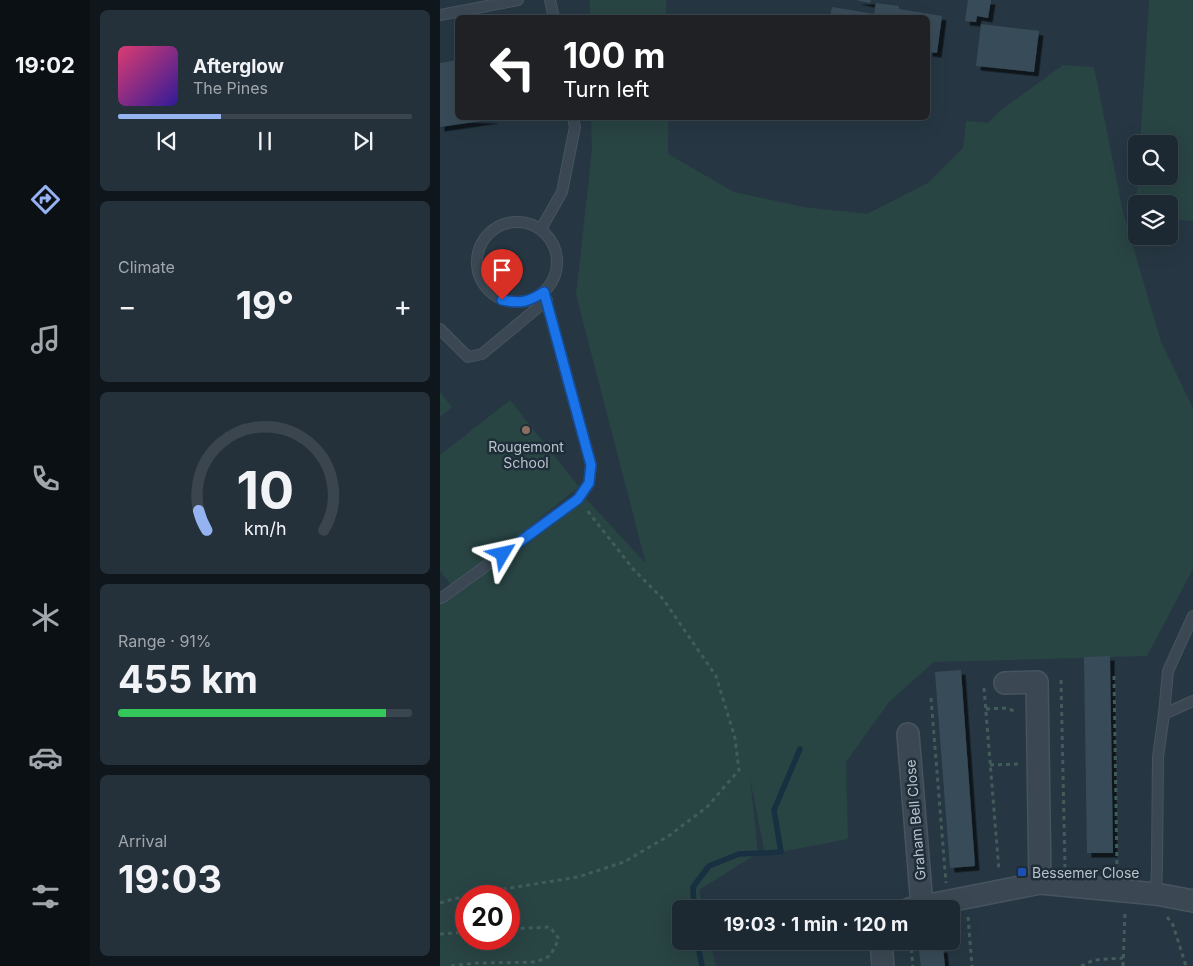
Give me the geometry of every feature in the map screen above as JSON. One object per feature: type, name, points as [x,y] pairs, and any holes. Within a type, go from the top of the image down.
[{"type":"street","points":[[1005,683],[1037,682],[1040,883]]},
{"type":"street","name":"Graham Bell Close","points":[[908,734],[916,900]]},
{"type":"street","points":[[952,900],[1040,883],[1152,894],[1193,901]]},
{"type":"street","points":[[881,950],[883,966]]},
{"type":"lane","points":[[440,14],[518,0]]},
{"type":"lane","points":[[550,0],[553,15]]},
{"type":"lane","points":[[541,229],[562,192],[574,127],[573,120]]},
{"type":"lane","points":[[440,329],[468,357],[482,354],[546,296],[557,267],[558,259],[554,245],[541,229],[528,223],[514,221],[500,225],[486,236],[478,248],[476,262],[479,276],[490,293],[502,300],[516,303],[546,296]]},
{"type":"lane","points":[[440,598],[444,597],[578,499],[589,483],[591,465],[546,296]]},
{"type":"lane","points":[[1152,894],[1158,866],[1158,757],[1168,671],[1193,616]]},
{"type":"lane","points":[[1164,714],[1193,701]]},
{"type":"path","points":[[440,903],[495,890],[578,877],[624,862],[670,835],[707,807],[739,770],[735,738],[716,676],[663,599],[634,570],[578,499]]},
{"type":"path","points":[[1114,676],[1123,966]]},
{"type":"path","points":[[1061,680],[1065,886]]},
{"type":"path","points":[[984,683],[1000,891]]},
{"type":"path","points":[[931,698],[957,899],[972,966]]},
{"type":"path","points":[[986,709],[1006,708],[1037,718]]},
{"type":"path","points":[[990,765],[1038,763]]},
{"type":"path","points":[[1152,894],[1174,925],[1186,966]]},
{"type":"path","points":[[451,966],[476,963],[536,962],[550,956],[559,939],[550,927],[520,928]]},
{"type":"path","points":[[440,934],[455,933]]},
{"type":"path","points":[[911,950],[913,966]]},
{"type":"path","points":[[1081,966],[1094,960],[1123,958]]},
{"type":"green space","points":[[590,0],[666,0],[666,15],[590,15]]},
{"type":"green space","points":[[1149,0],[1193,0],[1193,221],[1178,220],[1178,195],[1137,195],[1137,185],[1178,185],[1178,135],[1141,135]]},
{"type":"green space","points":[[1063,65],[1094,67],[1128,229],[1128,245],[1133,245],[1161,342],[1193,408],[1193,569],[1147,656],[934,662],[889,702],[846,762],[848,839],[765,855],[750,778],[758,853],[699,890],[701,900],[672,900],[672,950],[712,950],[716,966],[440,966],[440,593],[582,494],[646,564],[576,295],[592,149],[591,120],[668,120],[668,154],[734,192],[804,207],[867,214],[928,183],[963,148],[966,121],[988,123],[1002,109]]},
{"type":"green space","points":[[440,392],[452,407],[440,417]]},
{"type":"green space","points":[[510,400],[579,487],[453,587],[440,571],[440,455]]},
{"type":"building","points":[[856,0],[871,0],[870,3]]},
{"type":"building","points":[[968,0],[991,0],[988,18],[977,16],[976,22],[965,21]]},
{"type":"building","points":[[876,3],[899,6],[899,9],[942,16],[937,53],[930,52],[930,15],[831,15],[832,7],[874,14]]},
{"type":"building","points":[[981,24],[1039,31],[1034,72],[976,66]]},
{"type":"building","points":[[455,60],[455,120],[488,120],[440,127],[440,63]]},
{"type":"building","points":[[1110,656],[1113,853],[1087,853],[1084,657]]},
{"type":"building","points":[[961,670],[975,866],[950,868],[935,672]]},
{"type":"building","points":[[943,950],[945,966],[921,966],[919,951]]},
{"type":"waterway","points":[[694,900],[693,887],[709,866],[739,854],[781,852],[774,810],[800,749]]},
{"type":"waterway","points":[[699,950],[702,966]]},
{"type":"place","name":"Rougemont School","points":[[526,430]]},
{"type":"place","name":"Bessemer Close","points":[[1022,872]]},
{"type":"route","points":[[502,300],[516,303],[530,300],[544,292],[591,465],[589,483],[578,499],[503,554]]}]
